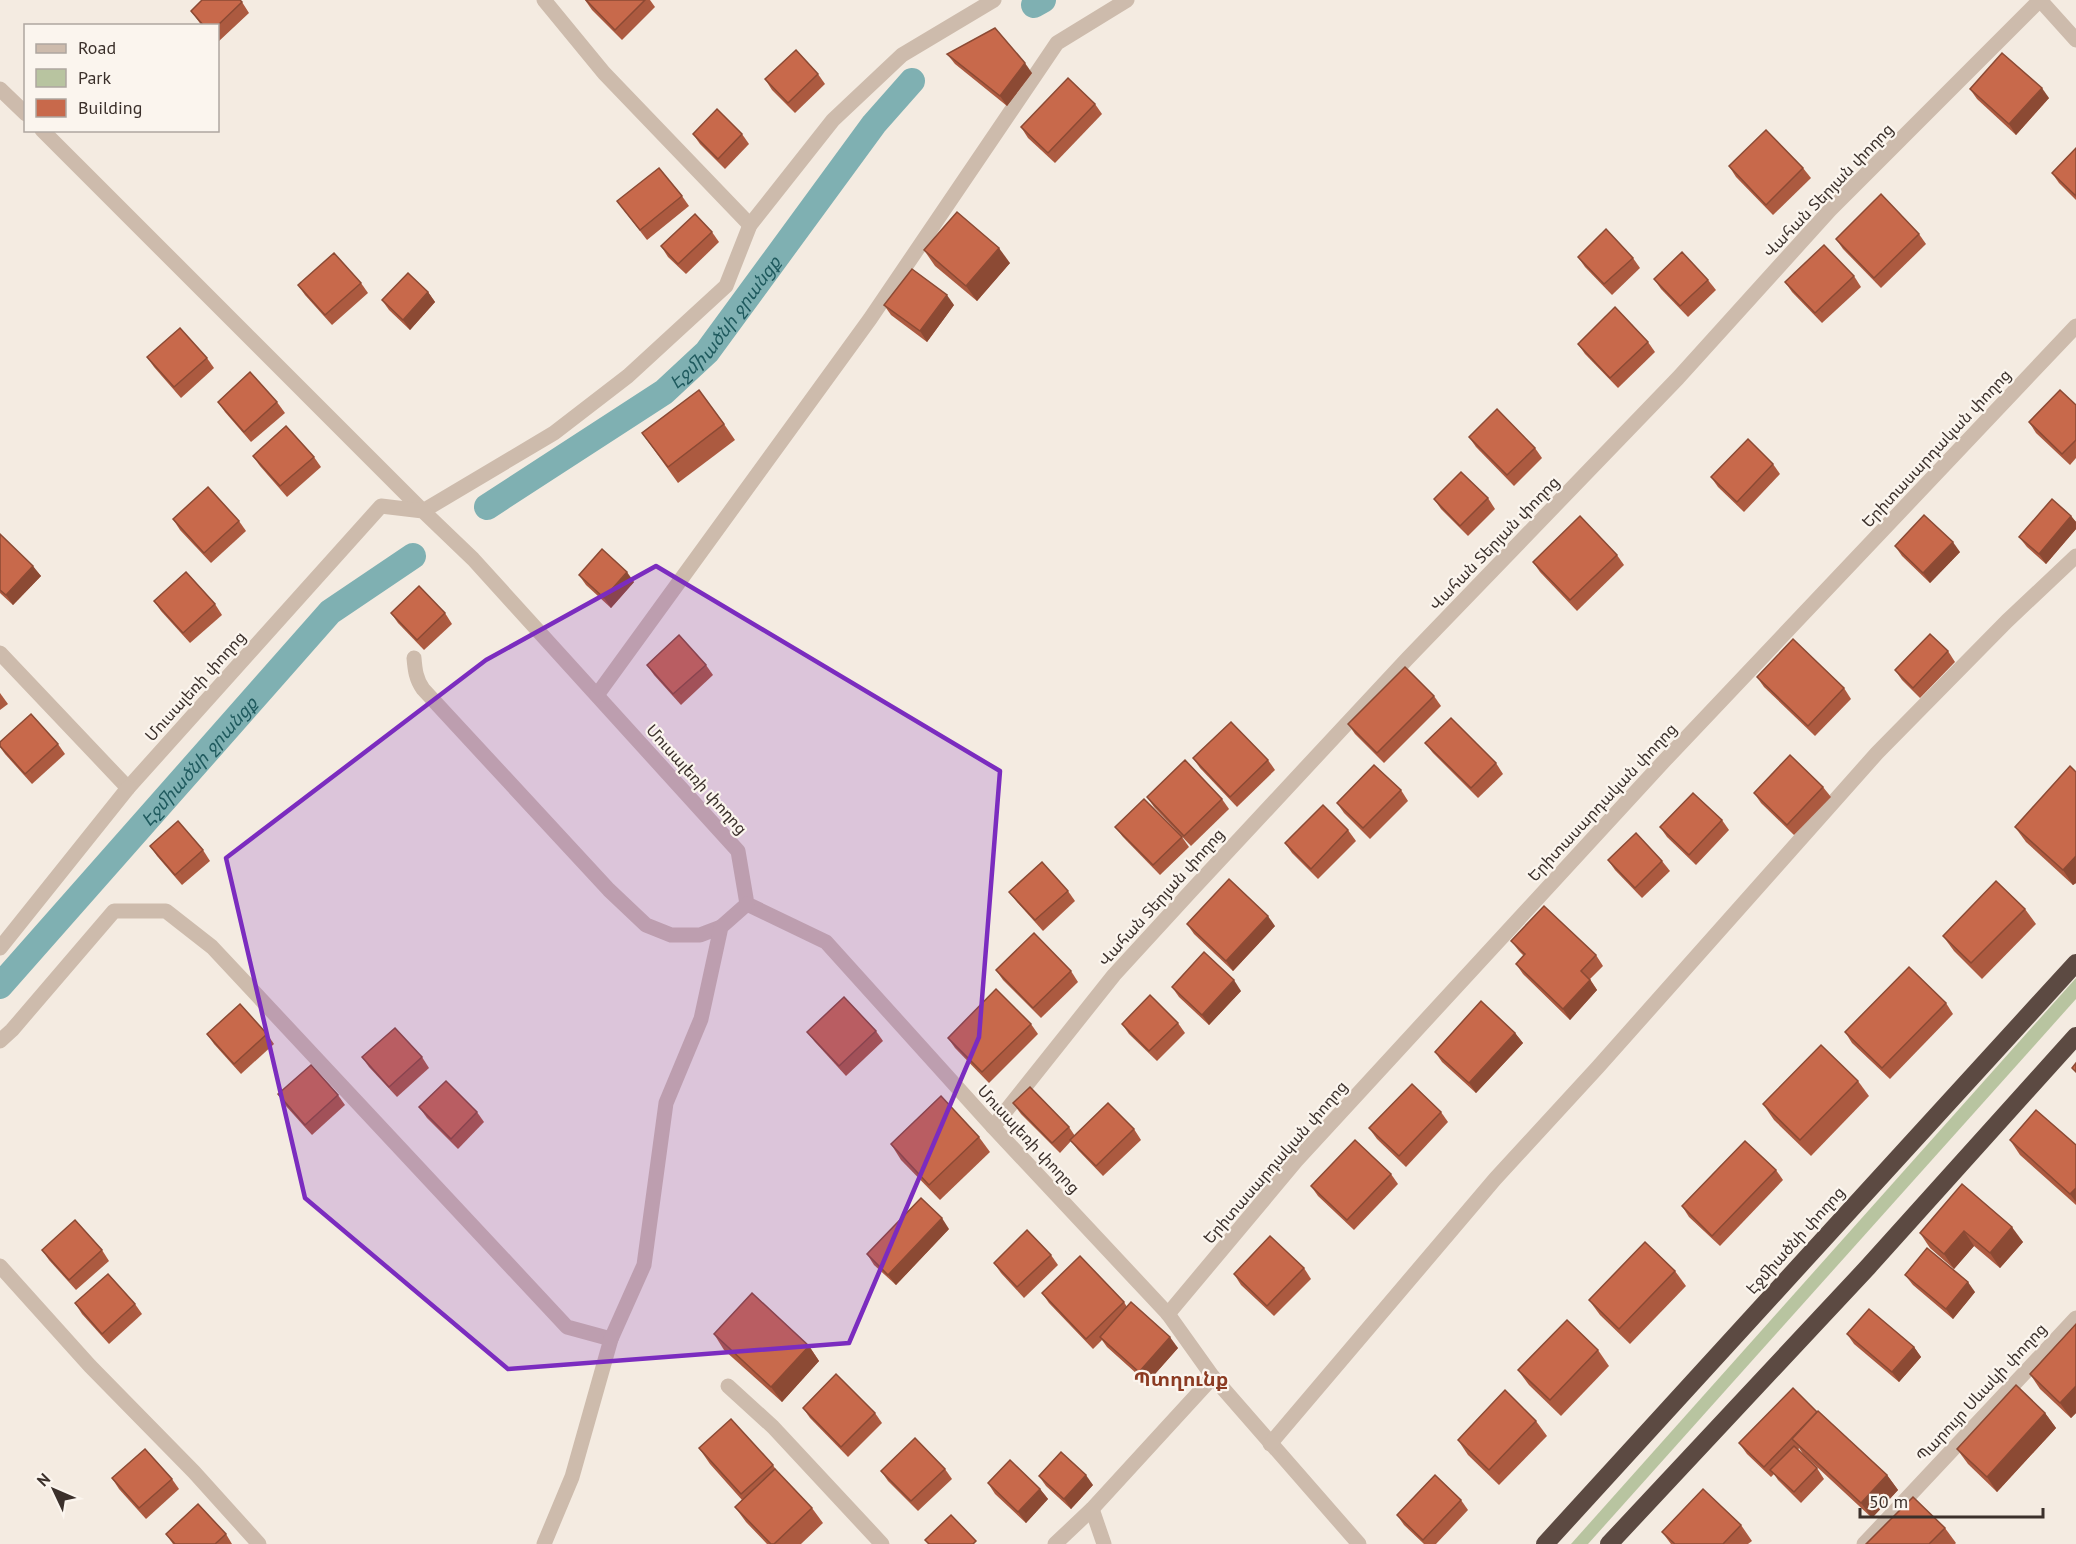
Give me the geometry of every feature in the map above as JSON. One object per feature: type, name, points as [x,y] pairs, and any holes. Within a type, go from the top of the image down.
[{"type":"highway","name":"Էջմիածնի փողոց","points":[[1545,1544],[2076,963]]},
{"type":"highway","points":[[1610,1544],[1868,1267],[2076,1036]]},
{"type":"street","points":[[544,0],[604,73],[750,225]]},
{"type":"street","points":[[44,132],[423,511],[554,433],[628,376],[726,286],[750,225],[833,120],[902,55],[994,0]]},
{"type":"street","points":[[597,695],[870,320],[1057,43],[1127,0]]},
{"type":"street","points":[[2040,0],[2076,40]]},
{"type":"street","name":"Վահան Տերյան փողոց","points":[[993,1127],[1114,975],[1191,891],[1407,659],[1678,378],[1830,210],[2040,0]]},
{"type":"street","points":[[0,89],[24,112]]},
{"type":"street","name":"Երիտասարդական փողոց","points":[[1168,1314],[1296,1161],[1665,760],[2076,327]]},
{"type":"street","name":"Մուսալեռի փողոց","points":[[128,788],[381,506],[423,511],[473,559],[738,851],[747,904],[826,942],[993,1127],[1168,1314],[1213,1377],[1359,1544]]},
{"type":"street","points":[[1270,1444],[1495,1179],[1598,1067],[1877,753],[2007,621],[2076,556]]},
{"type":"street","points":[[0,653],[128,788],[0,948]]},
{"type":"street","points":[[414,658],[418,681],[423,689],[609,890],[646,925],[671,935],[700,935],[721,927],[747,904]]},
{"type":"street","points":[[0,1041],[114,911],[166,911],[212,947],[567,1327],[610,1340]]},
{"type":"street","points":[[544,1544],[572,1477],[610,1340],[644,1265],[666,1103],[701,1019],[721,927]]},
{"type":"street","points":[[0,1266],[90,1366],[194,1472],[259,1544]]},
{"type":"street","name":"Պարույր Սևակի փողոց","points":[[1864,1544],[2076,1318]]},
{"type":"street","points":[[1054,1544],[1092,1509],[1213,1377]]},
{"type":"street","points":[[728,1386],[773,1427],[882,1544]]},
{"type":"street","points":[[1092,1509],[1104,1544]]},
{"type":"highlighted area","points":[[656,566],[1000,771],[979,1037],[849,1343],[508,1369],[305,1198],[226,858],[486,660]]},
{"type":"green space","points":[[2076,978],[2076,999],[1588,1544],[1571,1544]]},
{"type":"building","points":[[202,0],[240,0],[242,2],[219,24],[202,24],[191,11]]},
{"type":"building","points":[[586,0],[645,0],[615,30]]},
{"type":"building","points":[[995,28],[1025,63],[1000,96],[947,54]]},
{"type":"building","points":[[796,50],[818,74],[788,103],[765,79]]},
{"type":"building","points":[[2002,53],[2042,88],[2009,124],[1970,89]]},
{"type":"building","points":[[1068,78],[1095,104],[1048,153],[1021,127]]},
{"type":"building","points":[[717,109],[742,134],[718,159],[693,134]]},
{"type":"building","points":[[1766,130],[1803,168],[1766,205],[1729,166]]},
{"type":"building","points":[[2076,148],[2076,196],[2052,173]]},
{"type":"building","points":[[659,168],[682,196],[640,230],[617,201]]},
{"type":"building","points":[[1881,194],[1919,234],[1874,278],[1836,239]]},
{"type":"building","points":[[957,212],[999,248],[966,286],[924,250]]},
{"type":"building","points":[[695,214],[712,232],[678,264],[661,246]]},
{"type":"building","points":[[1606,229],[1633,258],[1604,284],[1578,257]]},
{"type":"building","points":[[1824,245],[1854,276],[1815,313],[1785,282]]},
{"type":"building","points":[[1682,252],[1708,280],[1680,306],[1654,279]]},
{"type":"building","points":[[334,253],[361,283],[325,315],[298,285]]},
{"type":"building","points":[[912,269],[947,295],[920,331],[884,305]]},
{"type":"building","points":[[408,273],[428,292],[403,320],[382,300]]},
{"type":"building","points":[[1615,307],[1648,342],[1610,378],[1578,344]]},
{"type":"building","points":[[180,328],[207,358],[174,387],[147,357]]},
{"type":"building","points":[[250,372],[277,402],[244,432],[218,402]]},
{"type":"building","points":[[699,390],[724,424],[668,467],[642,433]]},
{"type":"building","points":[[2060,390],[2076,405],[2076,440],[2062,454],[2029,422]]},
{"type":"building","points":[[1497,409],[1535,448],[1507,475],[1469,437]]},
{"type":"building","points":[[286,426],[314,457],[280,486],[253,456]]},
{"type":"building","points":[[1748,439],[1773,464],[1737,502],[1711,477]]},
{"type":"building","points":[[1461,472],[1488,498],[1460,526],[1434,499]]},
{"type":"building","points":[[208,487],[239,521],[204,553],[173,519]]},
{"type":"building","points":[[2052,499],[2071,516],[2039,554],[2019,537]]},
{"type":"building","points":[[1924,515],[1953,542],[1923,573],[1895,546]]},
{"type":"building","points":[[1580,516],[1617,555],[1570,600],[1533,562]]},
{"type":"building","points":[[0,534],[33,566],[6,595],[0,590]]},
{"type":"building","points":[[602,549],[627,572],[604,598],[579,575]]},
{"type":"building","points":[[186,572],[215,604],[183,633],[154,601]]},
{"type":"building","points":[[419,586],[445,613],[417,640],[391,613]]},
{"type":"building","points":[[1930,634],[1948,651],[1913,688],[1895,670]]},
{"type":"building","points":[[679,635],[706,665],[673,694],[647,665]]},
{"type":"building","points":[[1793,639],[1844,688],[1808,726],[1757,677]]},
{"type":"building","points":[[1405,667],[1434,696],[1377,753],[1348,724]]},
{"type":"building","points":[[31,714],[58,744],[25,774],[0,746],[0,742]]},
{"type":"building","points":[[1451,718],[1496,763],[1471,788],[1425,743]]},
{"type":"building","points":[[1231,722],[1268,760],[1230,797],[1193,758]]},
{"type":"building","points":[[1790,755],[1823,787],[1787,825],[1754,793]]},
{"type":"building","points":[[1185,760],[1222,799],[1184,836],[1147,797]]},
{"type":"building","points":[[1374,765],[1401,790],[1363,828],[1337,803]]},
{"type":"building","points":[[2070,766],[2076,772],[2076,856],[2063,870],[2015,827]]},
{"type":"building","points":[[1693,793],[1722,820],[1689,855],[1660,827]]},
{"type":"building","points":[[1144,799],[1182,837],[1153,865],[1115,827]]},
{"type":"building","points":[[1323,805],[1348,830],[1311,869],[1285,843]]},
{"type":"building","points":[[178,821],[203,850],[175,875],[150,846]]},
{"type":"building","points":[[1636,833],[1662,861],[1635,888],[1608,860]]},
{"type":"building","points":[[1042,862],[1068,891],[1035,920],[1009,892]]},
{"type":"building","points":[[1229,879],[1268,916],[1226,961],[1187,924]]},
{"type":"building","points":[[1996,881],[2025,909],[1971,963],[1943,936]]},
{"type":"building","points":[[1544,906],[1596,955],[1581,971],[1590,980],[1563,1009],[1516,964],[1525,954],[1511,941]]},
{"type":"building","points":[[1034,933],[1071,971],[1033,1008],[996,970]]},
{"type":"building","points":[[1204,952],[1234,980],[1202,1015],[1172,987]]},
{"type":"building","points":[[1909,967],[1946,1003],[1882,1068],[1845,1032]]},
{"type":"building","points":[[996,989],[1031,1024],[982,1072],[948,1038]]},
{"type":"building","points":[[1150,995],[1178,1023],[1149,1051],[1122,1024]]},
{"type":"building","points":[[844,997],[876,1031],[839,1066],[807,1032]]},
{"type":"building","points":[[1481,1001],[1515,1033],[1469,1083],[1435,1052]]},
{"type":"building","points":[[240,1004],[267,1034],[234,1064],[207,1034]]},
{"type":"building","points":[[395,1028],[422,1057],[389,1087],[362,1057]]},
{"type":"building","points":[[1821,1045],[1858,1081],[1800,1140],[1763,1104]]},
{"type":"building","points":[[311,1065],[338,1095],[305,1125],[278,1094]]},
{"type":"building","points":[[446,1081],[477,1112],[451,1139],[419,1107]]},
{"type":"building","points":[[1412,1084],[1441,1112],[1399,1156],[1369,1128]]},
{"type":"building","points":[[1030,1087],[1069,1127],[1052,1143],[1013,1103]]},
{"type":"building","points":[[941,1096],[979,1137],[929,1185],[891,1144]]},
{"type":"building","points":[[1108,1103],[1134,1129],[1096,1166],[1070,1140]]},
{"type":"building","points":[[2036,1110],[2076,1145],[2076,1188],[2070,1194],[2010,1140]]},
{"type":"building","points":[[1355,1140],[1391,1174],[1347,1220],[1311,1186]]},
{"type":"building","points":[[1745,1141],[1776,1170],[1712,1236],[1682,1206]]},
{"type":"building","points":[[1962,1184],[2012,1227],[1990,1253],[1964,1231],[1944,1254],[1920,1233]]},
{"type":"building","points":[[921,1198],[942,1218],[888,1275],[867,1254]]},
{"type":"building","points":[[75,1220],[102,1250],[69,1280],[42,1250]]},
{"type":"building","points":[[1027,1230],[1051,1255],[1017,1287],[994,1263]]},
{"type":"building","points":[[1270,1236],[1304,1268],[1267,1306],[1234,1274]]},
{"type":"building","points":[[1645,1242],[1675,1271],[1619,1329],[1589,1300]]},
{"type":"building","points":[[1927,1248],[1968,1282],[1946,1309],[1905,1275]]},
{"type":"building","points":[[1080,1256],[1124,1302],[1086,1339],[1042,1293]]},
{"type":"building","points":[[108,1274],[135,1304],[102,1334],[75,1303]]},
{"type":"building","points":[[752,1293],[809,1346],[771,1387],[714,1334]]},
{"type":"building","points":[[1131,1302],[1170,1337],[1139,1372],[1100,1337]]},
{"type":"building","points":[[1869,1309],[1914,1347],[1892,1372],[1847,1334]]},
{"type":"building","points":[[1567,1320],[1598,1350],[1550,1400],[1518,1370]]},
{"type":"building","points":[[2076,1324],[2076,1386],[2060,1403],[2030,1374]]},
{"type":"building","points":[[836,1374],[875,1413],[841,1447],[803,1408]]},
{"type":"building","points":[[2016,1385],[2045,1413],[1987,1477],[1957,1449]]},
{"type":"building","points":[[1793,1388],[1817,1412],[1764,1467],[1739,1443]]},
{"type":"building","points":[[1505,1390],[1536,1421],[1489,1470],[1458,1440]]},
{"type":"building","points":[[1818,1411],[1887,1475],[1861,1503],[1792,1439]]},
{"type":"building","points":[[731,1419],[773,1465],[741,1494],[699,1448]]},
{"type":"building","points":[[915,1438],[945,1469],[911,1501],[881,1471]]},
{"type":"building","points":[[1794,1446],[1817,1468],[1794,1492],[1770,1470]]},
{"type":"building","points":[[145,1449],[172,1479],[139,1508],[112,1478]]},
{"type":"building","points":[[1061,1452],[1086,1475],[1064,1499],[1039,1476]]},
{"type":"building","points":[[1010,1460],[1040,1489],[1018,1512],[988,1483]]},
{"type":"building","points":[[775,1469],[812,1508],[774,1544],[771,1544],[735,1507]]},
{"type":"building","points":[[1435,1475],[1461,1500],[1423,1540],[1397,1515]]},
{"type":"building","points":[[1703,1489],[1741,1525],[1723,1544],[1675,1544],[1662,1532]]},
{"type":"building","points":[[1913,1497],[1945,1528],[1929,1544],[1866,1544]]},
{"type":"building","points":[[198,1504],[226,1534],[215,1544],[175,1544],[166,1534]]},
{"type":"building","points":[[951,1515],[976,1541],[973,1544],[929,1544],[925,1540]]},
{"type":"waterway","name":"Էջմիածնի ջրանցք","points":[[1034,5],[1043,0]]},
{"type":"waterway","name":"Էջմիածնի ջրանցք","points":[[487,507],[664,392],[707,352],[874,124],[912,81]]},
{"type":"waterway","name":"Էջմիածնի ջրանցք","points":[[0,986],[330,612],[413,556]]},
{"type":"district","name":"Պտղունք","points":[[1181,1379]]}]
